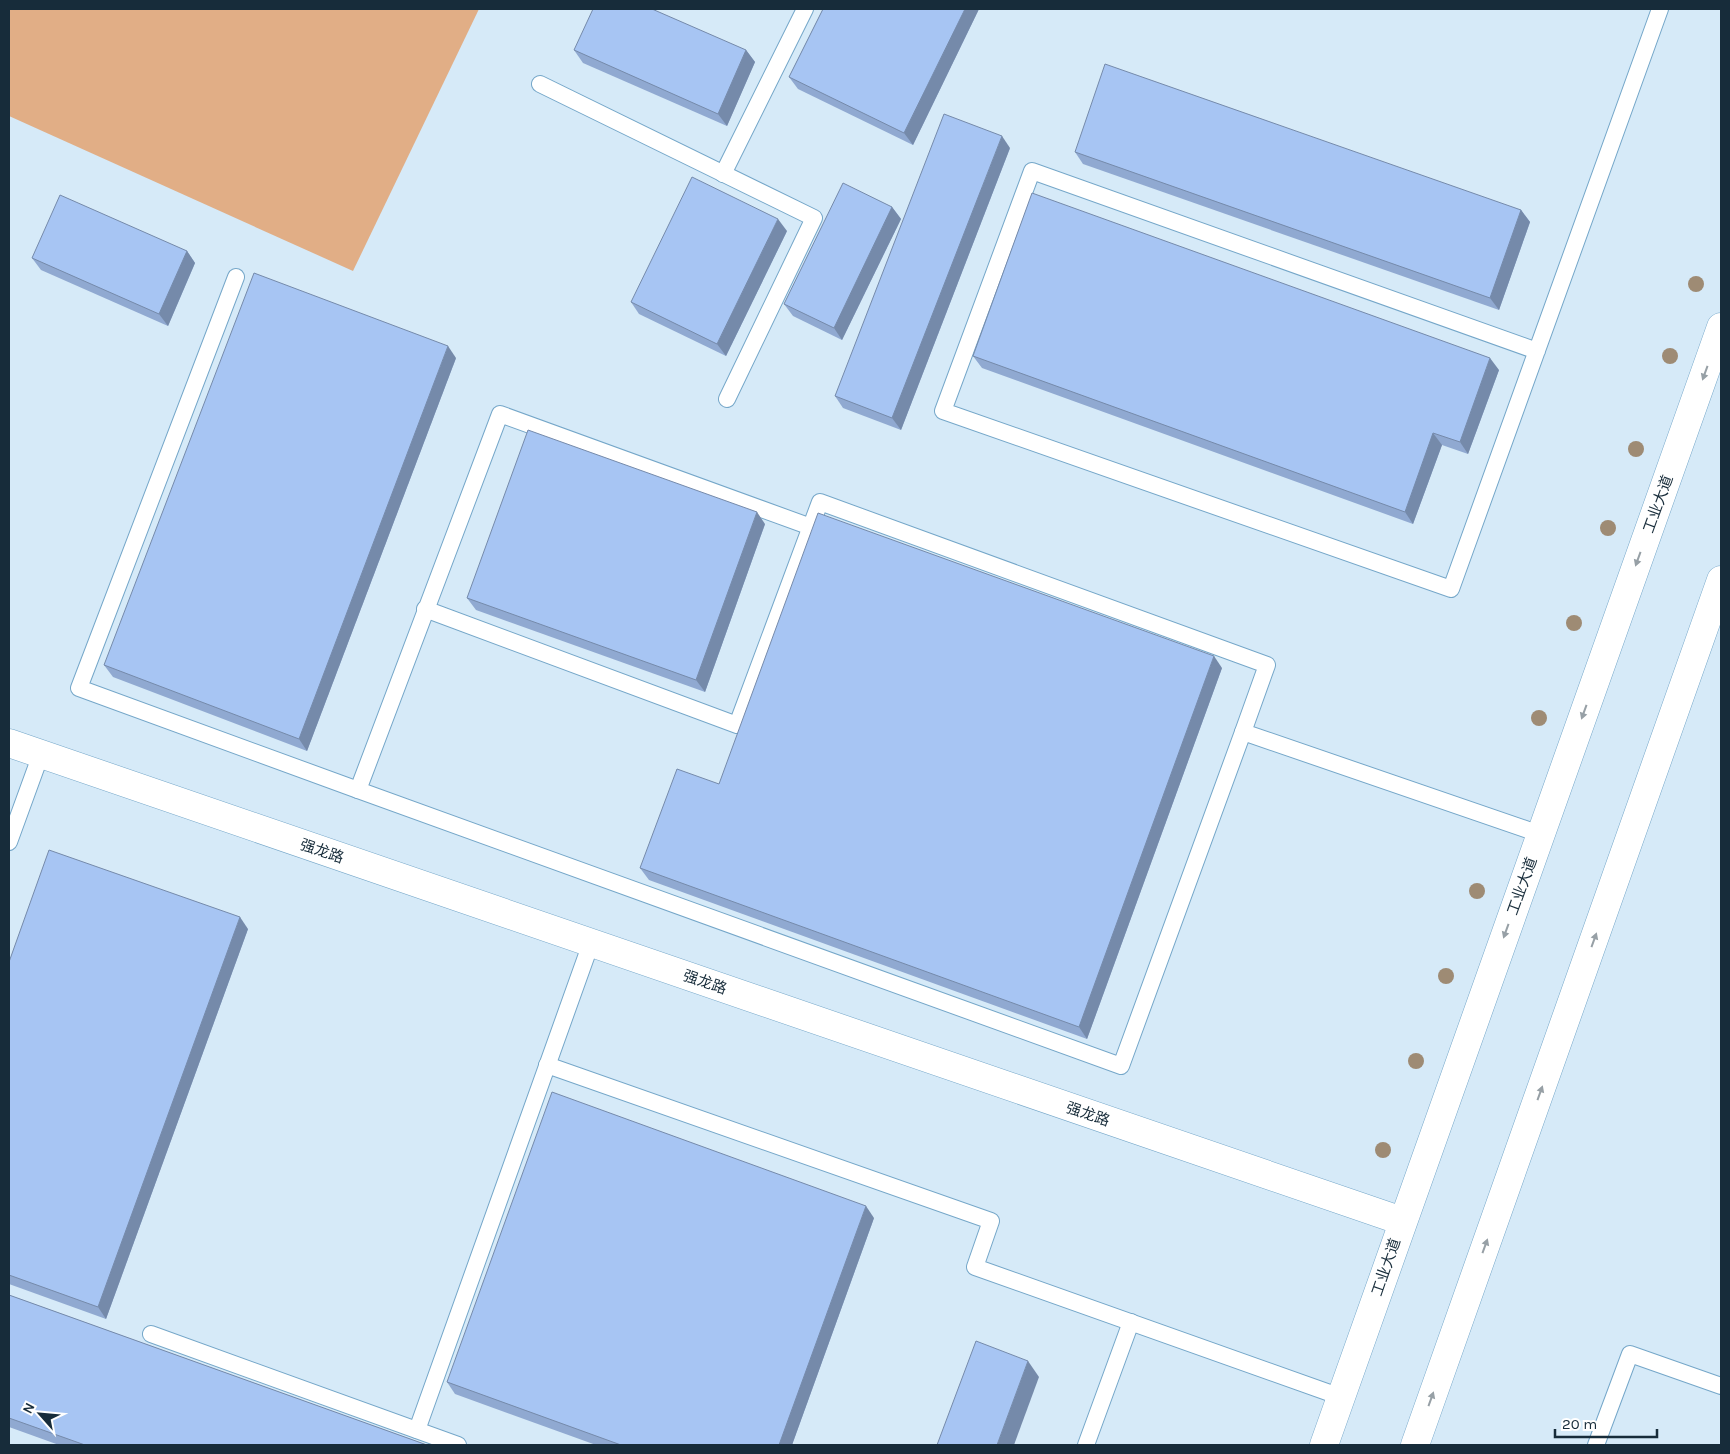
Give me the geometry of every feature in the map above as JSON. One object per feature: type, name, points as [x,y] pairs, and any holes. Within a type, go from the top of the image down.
[{"type":"main road","name":"工业大道","points":[[1324,1445],[1721,327]]},
{"type":"main road","points":[[1415,1445],[1721,580]]},
{"type":"main road","name":"强龙路","points":[[9,743],[1402,1222]]},
{"type":"lane","points":[[723,174],[805,9]]},
{"type":"lane","points":[[1537,351],[1032,171],[943,411],[1452,589],[1660,9]]},
{"type":"lane","points":[[540,84],[814,218],[727,399]]},
{"type":"lane","points":[[236,277],[79,688],[1121,1066],[1267,665],[820,502],[738,725],[426,609]]},
{"type":"lane","points":[[358,790],[500,414],[811,526]]},
{"type":"lane","points":[[1242,732],[1540,834]]},
{"type":"lane","points":[[9,842],[41,754]]},
{"type":"lane","points":[[417,1430],[591,943]]},
{"type":"lane","points":[[547,1065],[991,1221],[975,1267],[1340,1397]]},
{"type":"lane","points":[[1086,1445],[1131,1322]]},
{"type":"lane","points":[[151,1334],[458,1445]]},
{"type":"lane","points":[[1596,1445],[1630,1354],[1721,1386]]},
{"type":"shaded area","points":[[9,9],[479,9],[353,271],[9,116]]},
{"type":"building","points":[[593,9],[652,9],[746,50],[718,114],[574,50]]},
{"type":"building","points":[[823,9],[965,9],[904,133],[789,77]]},
{"type":"building","points":[[1105,64],[1521,210],[1490,298],[1075,152]]},
{"type":"building","points":[[944,114],[1002,136],[892,418],[835,396]]},
{"type":"building","points":[[692,177],[778,219],[717,344],[631,302]]},
{"type":"building","points":[[843,183],[892,207],[834,328],[784,304]]},
{"type":"building","points":[[1032,193],[1490,358],[1460,442],[1433,433],[1405,512],[973,356]]},
{"type":"building","points":[[60,195],[187,251],[159,314],[32,258]]},
{"type":"building","points":[[254,273],[448,346],[299,739],[104,665]]},
{"type":"building","points":[[528,430],[757,512],[696,680],[467,598]]},
{"type":"building","points":[[818,513],[1214,656],[1079,1027],[640,868],[677,769],[719,784]]},
{"type":"building","points":[[49,850],[240,917],[98,1307],[9,1275],[9,962]]},
{"type":"building","points":[[552,1092],[866,1206],[779,1445],[621,1445],[447,1382]]},
{"type":"building","points":[[9,1295],[427,1445],[85,1445],[9,1418]]},
{"type":"building","points":[[976,1341],[1028,1361],[997,1445],[937,1445]]}]
